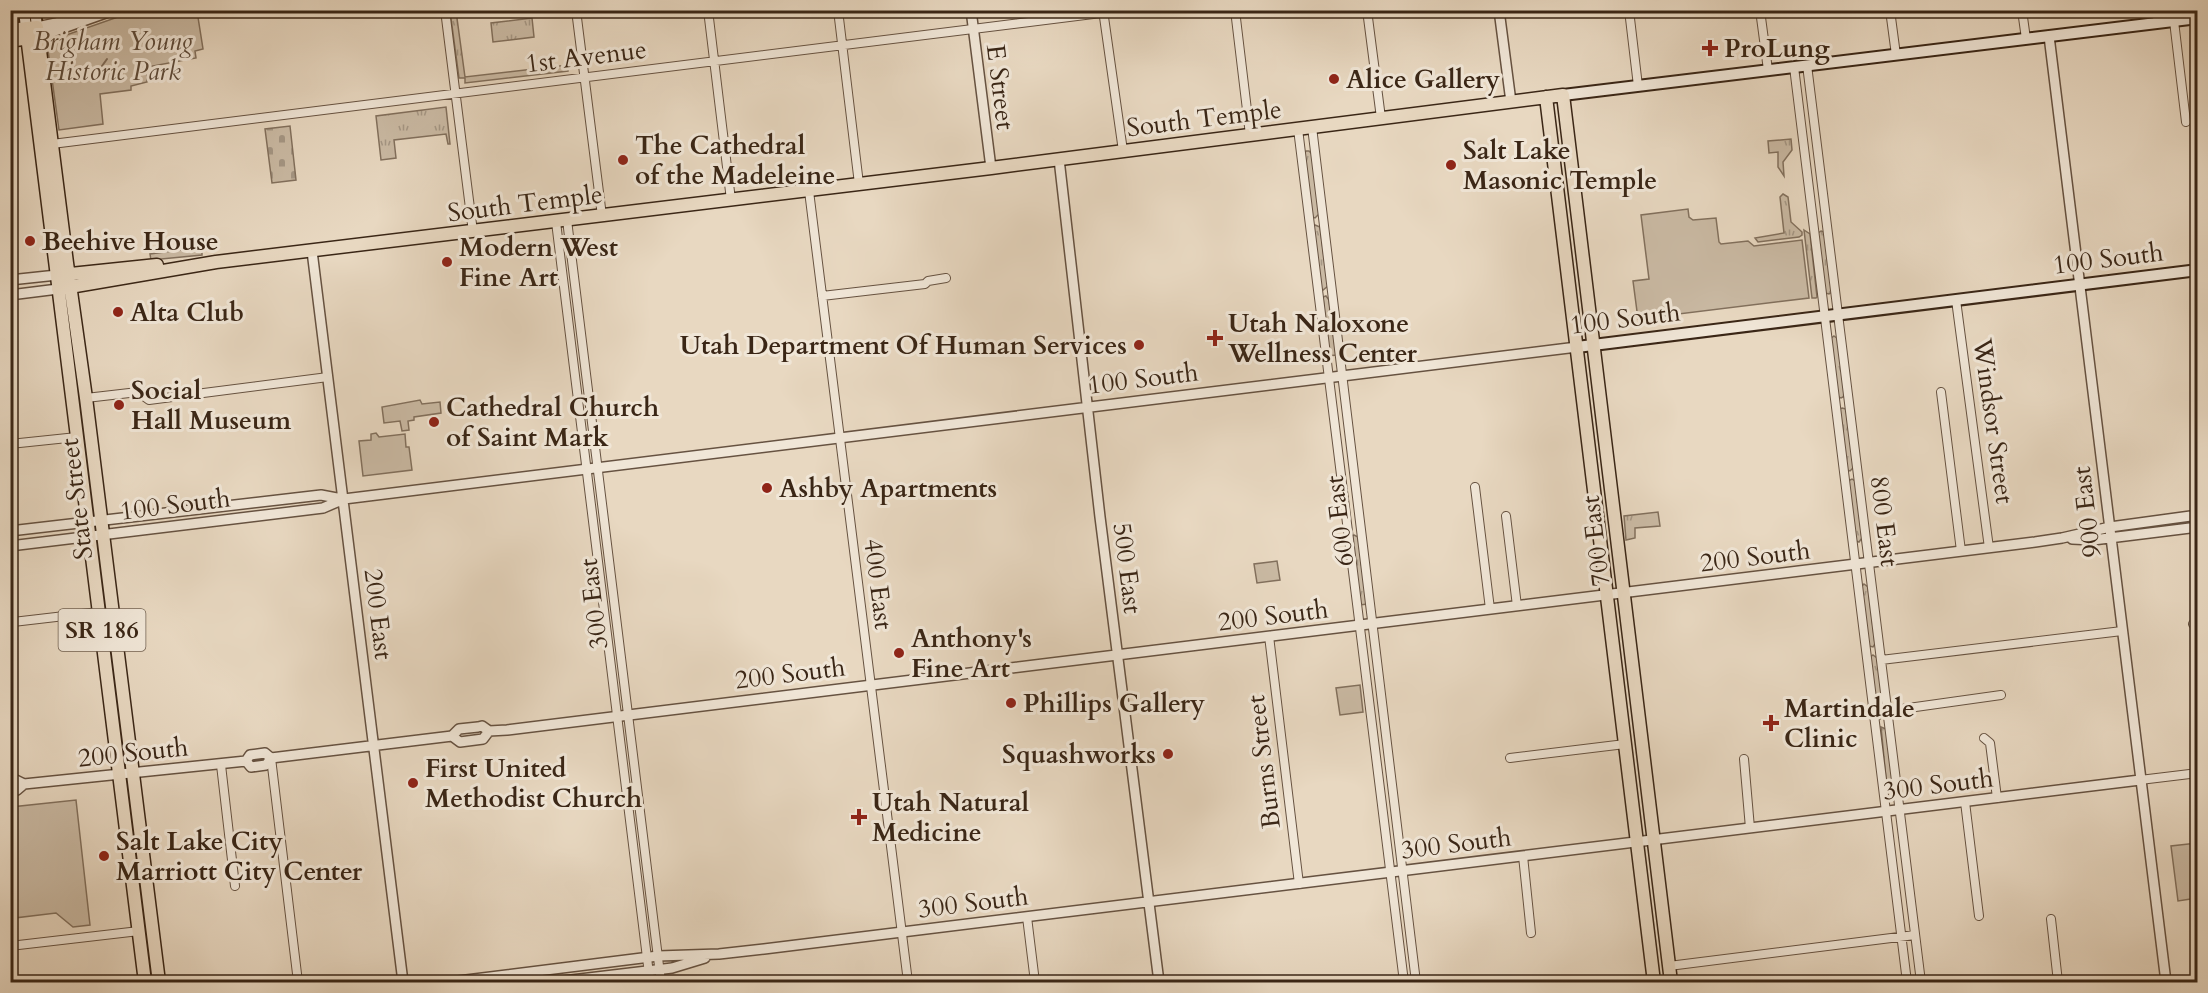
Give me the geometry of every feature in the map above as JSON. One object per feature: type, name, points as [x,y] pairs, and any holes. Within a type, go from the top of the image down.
[{"type":"main road","name":"State Street","points":[[24,10],[32,32],[52,144],[62,275]]},
{"type":"main road","name":"State Street","points":[[35,10],[32,32],[62,275],[86,398],[159,982]]},
{"type":"main road","name":"South Temple","points":[[64,288],[216,262],[2198,18]]},
{"type":"main road","points":[[10,30],[32,32]]},
{"type":"main road","points":[[10,41],[32,32]]},
{"type":"main road","name":"700 East","points":[[1563,95],[1671,982]]},
{"type":"main road","name":"700 East","points":[[1546,97],[1654,982]]},
{"type":"main road","name":"South Temple","points":[[62,275],[147,266],[216,262]]},
{"type":"main road","name":"100 South","points":[[1577,347],[2198,270]]},
{"type":"main road","name":"State Street","points":[[64,288],[77,436],[145,982]]},
{"type":"street","points":[[32,32],[94,10]]},
{"type":"street","points":[[32,32],[114,10]]},
{"type":"street","points":[[445,10],[473,232]]},
{"type":"street","points":[[576,10],[602,216]]},
{"type":"street","points":[[708,10],[731,200]]},
{"type":"street","points":[[838,10],[859,184]]},
{"type":"street","name":"E Street","points":[[971,10],[990,168]]},
{"type":"street","name":"1st Avenue","points":[[52,144],[1125,10]]},
{"type":"street","points":[[1235,10],[1250,135]]},
{"type":"street","points":[[1367,10],[1381,118]]},
{"type":"street","points":[[1499,10],[1510,102]]},
{"type":"street","points":[[1629,10],[1638,86]]},
{"type":"street","points":[[1760,10],[1768,70]]},
{"type":"street","points":[[1890,10],[1896,55]]},
{"type":"street","points":[[2022,10],[2026,39]]},
{"type":"street","points":[[2156,10],[2158,23]]},
{"type":"street","points":[[1104,12],[1123,151]]},
{"type":"street","points":[[2174,21],[2186,122]]},
{"type":"street","name":"900 East","points":[[2049,36],[2166,982]]},
{"type":"street","name":"800 East","points":[[1807,65],[1921,982]]},
{"type":"street","name":"800 East","points":[[1794,67],[1907,982]]},
{"type":"street","name":"600 East","points":[[1312,127],[1416,982]]},
{"type":"street","name":"600 East","points":[[1298,129],[1403,979]]},
{"type":"street","points":[[1805,156],[1818,154]]},
{"type":"street","name":"500 East","points":[[1059,159],[1087,408],[1159,982]]},
{"type":"street","name":"400 East","points":[[809,190],[908,982]]},
{"type":"street","points":[[1310,222],[1323,220]]},
{"type":"street","name":"300 East","points":[[561,221],[597,468],[661,982]]},
{"type":"street","name":"300 East","points":[[561,221],[586,469],[650,982]]},
{"type":"street","points":[[1814,228],[1827,227]]},
{"type":"street","name":"200 East","points":[[312,251],[404,982]]},
{"type":"street","name":"South Temple","points":[[10,280],[62,275]]},
{"type":"street","points":[[822,296],[925,284],[928,280],[946,278]]},
{"type":"street","name":"South Temple","points":[[10,295],[64,288]]},
{"type":"street","points":[[1319,294],[1332,292]]},
{"type":"street","name":"Windsor Street","points":[[1956,300],[1989,548]]},
{"type":"street","name":"100 South","points":[[10,546],[323,508],[344,499],[1577,347]]},
{"type":"street","points":[[86,398],[138,392],[149,400],[328,377]]},
{"type":"street","points":[[1941,392],[1961,551]]},
{"type":"street","points":[[1836,404],[1849,402]]},
{"type":"street","points":[[1337,435],[1349,433]]},
{"type":"street","points":[[10,444],[77,436]]},
{"type":"street","points":[[1340,462],[1353,461]]},
{"type":"street","points":[[1844,474],[1857,473]]},
{"type":"street","points":[[1475,487],[1490,609]]},
{"type":"street","name":"100 South","points":[[10,531],[321,495],[344,499]]},
{"type":"street","points":[[1346,512],[1358,510]]},
{"type":"street","name":"200 South","points":[[10,781],[16,780],[24,784],[222,765],[246,761],[250,755],[265,753],[271,758],[374,746],[452,736],[459,729],[482,726],[489,731],[1869,563],[2062,538],[2109,527],[2198,515]]},
{"type":"street","points":[[1506,516],[1517,606]]},
{"type":"street","name":"200 South","points":[[2062,538],[2093,540],[2198,527]]},
{"type":"street","points":[[1348,532],[1361,530]]},
{"type":"street","points":[[13,622],[99,612]]},
{"type":"street","points":[[1881,660],[2122,631]]},
{"type":"street","name":"Burns Street","points":[[1269,636],[1299,884]]},
{"type":"street","points":[[1866,652],[1880,650]]},
{"type":"street","points":[[1887,711],[2001,695]]},
{"type":"street","points":[[1371,712],[1382,711]]},
{"type":"street","points":[[1875,723],[1888,721]]},
{"type":"street","points":[[1984,738],[1990,743],[1997,798]]},
{"type":"street","points":[[1510,758],[1625,744]]},
{"type":"street","points":[[271,758],[298,982]]},
{"type":"street","points":[[1744,759],[1750,828]]},
{"type":"street","points":[[222,765],[236,886]]},
{"type":"street","name":"300 South","points":[[450,982],[658,956],[719,954],[2198,773]]},
{"type":"street","name":"200 South","points":[[10,791],[17,790],[24,784]]},
{"type":"street","points":[[1380,786],[1391,785]]},
{"type":"street","points":[[1965,802],[1980,916]]},
{"type":"street","points":[[1523,856],[1531,933]]},
{"type":"street","points":[[1894,881],[1908,879]]},
{"type":"street","points":[[1027,917],[1035,982]]},
{"type":"street","points":[[2051,919],[2058,982]]},
{"type":"street","points":[[10,946],[139,931]]},
{"type":"street","points":[[1669,966],[1915,935]]},
{"type":"street","name":"300 South","points":[[555,982],[659,970],[719,954]]},
{"type":"street","points":[[1403,979],[1415,974]]},
{"type":"green space","name":"Brigham Young Historic Park","points":[[135,11],[197,11],[203,49],[195,51],[196,58],[147,67],[147,82],[131,86],[131,90],[100,94],[103,124],[59,130],[48,50],[49,41]]},
{"type":"green space","points":[[450,11],[456,11],[465,77],[568,65],[568,71],[465,83],[465,78],[459,78]]},
{"type":"green space","points":[[532,18],[534,37],[493,42],[491,23]]},
{"type":"green space","points":[[446,107],[450,144],[448,144],[446,134],[394,140],[396,158],[381,160],[376,116]]},
{"type":"green space","points":[[290,126],[296,180],[272,183],[265,129]]},
{"type":"green space","points":[[1791,139],[1792,150],[1783,162],[1784,176],[1778,167],[1778,152],[1769,153],[1768,141]]},
{"type":"green space","points":[[1306,151],[1312,154],[1319,214],[1315,218],[1312,217],[1304,155]]},
{"type":"green space","points":[[1783,194],[1788,197],[1791,222],[1802,232],[1802,235],[1758,242],[1755,238],[1784,233],[1780,197]]},
{"type":"green space","points":[[1688,209],[1689,217],[1693,220],[1716,218],[1721,244],[1748,241],[1754,246],[1802,240],[1809,298],[1638,319],[1633,281],[1649,279],[1641,215]]},
{"type":"green space","points":[[1315,225],[1320,227],[1328,286],[1323,290],[1321,289],[1313,228]]},
{"type":"green space","points":[[1804,230],[1810,234],[1816,298],[1812,298]]},
{"type":"green space","points":[[1824,232],[1832,292],[1829,294],[1825,293],[1818,233]]},
{"type":"green space","points":[[202,247],[202,255],[151,260],[150,254]]},
{"type":"green space","points":[[1326,296],[1329,300],[1336,355],[1329,356],[1323,297]]},
{"type":"green space","points":[[1834,336],[1838,339],[1845,396],[1841,398],[1838,397],[1830,339]]},
{"type":"green space","points":[[420,400],[422,404],[440,402],[441,413],[414,417],[414,420],[408,421],[409,430],[402,431],[400,421],[384,423],[382,407]]},
{"type":"green space","points":[[1846,409],[1854,467],[1850,471],[1847,470],[1839,410]]},
{"type":"green space","points":[[376,433],[379,437],[405,434],[412,470],[363,476],[359,441],[371,440],[371,434]]},
{"type":"green space","points":[[1852,479],[1855,481],[1862,538],[1859,542],[1856,541],[1848,481]]},
{"type":"green space","points":[[1658,512],[1660,526],[1635,528],[1635,538],[1626,540],[1624,516]]},
{"type":"green space","points":[[1352,536],[1358,537],[1367,604],[1360,605]]},
{"type":"green space","points":[[1277,561],[1280,580],[1257,583],[1254,564]]},
{"type":"green space","points":[[1864,584],[1868,587],[1875,644],[1873,647],[1869,646],[1861,587]]},
{"type":"green space","points":[[1873,655],[1877,658],[1884,715],[1880,719],[1878,718],[1870,657]]},
{"type":"green space","points":[[1360,685],[1363,712],[1340,715],[1336,688]]},
{"type":"green space","points":[[1881,727],[1886,729],[1893,785],[1889,790],[1887,789]]},
{"type":"green space","points":[[76,800],[90,925],[73,927],[56,913],[15,918],[16,924],[11,925],[11,807]]},
{"type":"green space","points":[[2197,843],[2197,898],[2178,901],[2171,846]]},
{"type":"waterway","points":[[61,77],[97,73],[107,59]]},
{"type":"place","name":"ProLung","points":[[1710,48]]},
{"type":"place","name":"Alice Gallery","points":[[1334,79]]},
{"type":"place","name":"The Cathedral of the Madeleine","points":[[623,160]]},
{"type":"place","name":"Salt Lake Masonic Temple","points":[[1451,165]]},
{"type":"place","name":"Beehive House","points":[[30,241]]},
{"type":"place","name":"Modern West Fine Art","points":[[447,262]]},
{"type":"place","name":"Alta Club","points":[[118,312]]},
{"type":"place","name":"Utah Naloxone Wellness Center","points":[[1215,338]]},
{"type":"place","name":"Utah Department Of Human Services","points":[[1139,345]]},
{"type":"place","name":"Social Hall Museum","points":[[119,405]]},
{"type":"place","name":"Cathedral Church of Saint Mark","points":[[434,422]]},
{"type":"place","name":"Ashby Apartments","points":[[767,488]]},
{"type":"place","name":"Anthony's Fine Art","points":[[899,653]]},
{"type":"place","name":"Phillips Gallery","points":[[1011,703]]},
{"type":"place","name":"Martindale Clinic","points":[[1771,723]]},
{"type":"place","name":"Squashworks","points":[[1168,754]]},
{"type":"place","name":"First United Methodist Church","points":[[413,783]]},
{"type":"place","name":"Utah Natural Medicine","points":[[859,817]]},
{"type":"place","name":"Salt Lake City Marriott City Center","points":[[104,856]]}]
